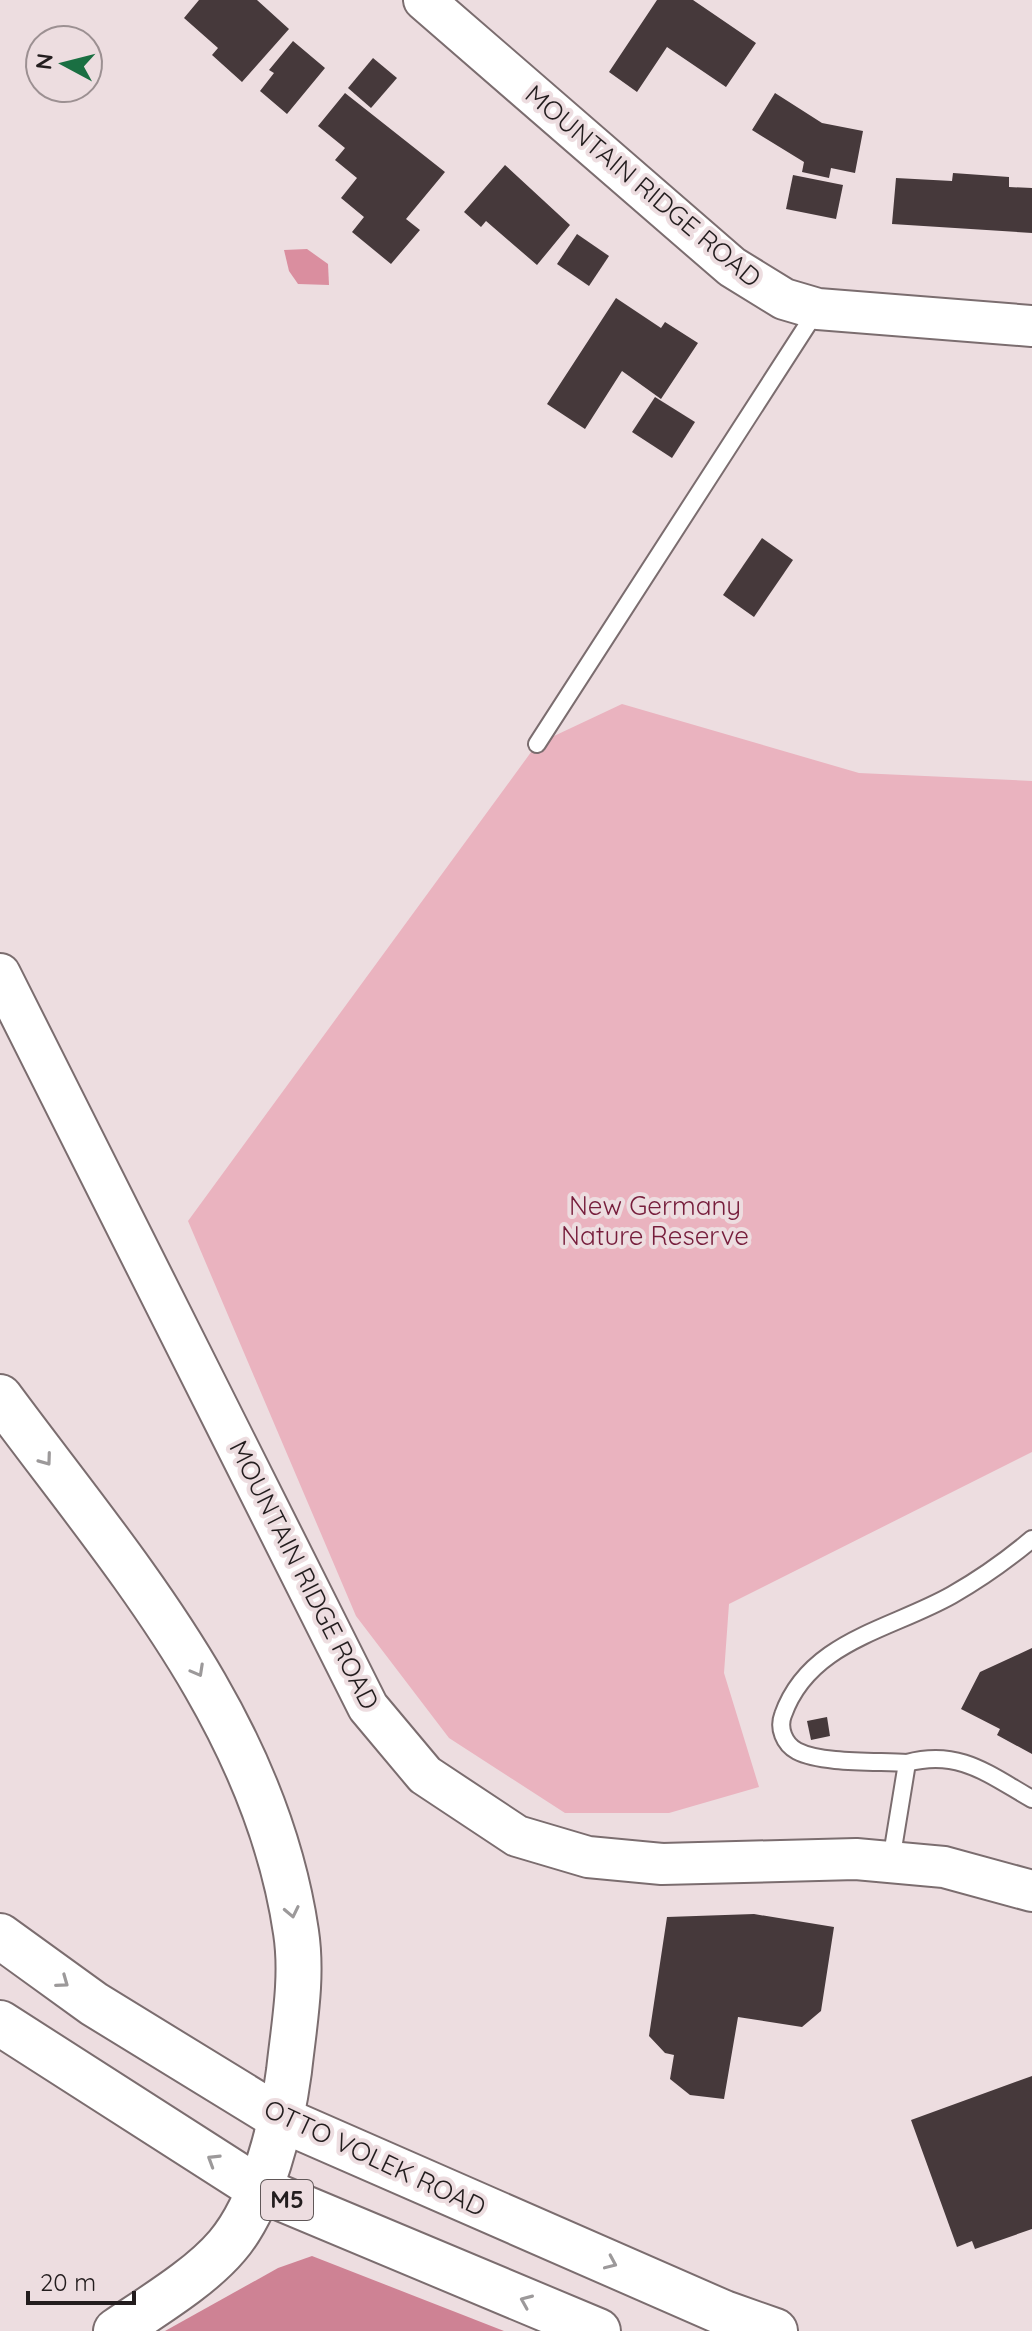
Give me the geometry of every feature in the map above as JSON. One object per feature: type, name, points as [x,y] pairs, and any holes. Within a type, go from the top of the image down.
[{"type":"main road","points":[[0,1397],[177,1634],[238,1743],[280,1859],[297,1934],[297,2012],[283,2120],[259,2189],[227,2246],[170,2294],[116,2331]]},
{"type":"main road","name":"OTTO VOLEK ROAD","points":[[0,1936],[94,2004],[283,2120],[724,2313],[775,2331]]},
{"type":"main road","name":"M5","points":[[0,2023],[259,2189],[598,2331]]},
{"type":"street","name":"MOUNTAIN RIDGE ROAD","points":[[424,0],[732,267],[784,299],[818,309],[1032,326]]},
{"type":"street","name":"MOUNTAIN RIDGE ROAD","points":[[0,974],[368,1707],[425,1775],[517,1836],[588,1857],[662,1864],[856,1859],[944,1867],[1032,1891]]},
{"type":"lane","points":[[537,744],[818,309]]},
{"type":"lane","points":[[1032,1539],[954,1594],[825,1656],[804,1673],[787,1702],[780,1723],[785,1740],[798,1751],[821,1757],[907,1763],[931,1757],[948,1758],[976,1766],[1032,1799]]},
{"type":"lane","points":[[891,1862],[907,1763]]},
{"type":"green space","name":"New Germany Nature Reserve","points":[[622,704],[859,773],[1032,781],[1032,1452],[729,1604],[724,1673],[759,1787],[669,1813],[565,1813],[449,1738],[356,1616],[188,1221],[537,744]]},
{"type":"shaded area","points":[[307,249],[328,264],[329,285],[298,284],[289,271],[284,250]]},
{"type":"shaded area","points":[[312,2256],[504,2331],[165,2331],[278,2268]]},
{"type":"building","points":[[199,0],[257,0],[289,29],[242,82],[212,55],[218,48],[184,18]]},
{"type":"building","points":[[657,0],[693,0],[756,43],[726,87],[667,47],[637,92],[609,72]]},
{"type":"building","points":[[293,41],[325,68],[287,114],[260,91],[274,73],[269,70]]},
{"type":"building","points":[[373,58],[397,78],[371,108],[348,88]]},
{"type":"building","points":[[345,93],[445,172],[406,219],[420,230],[391,264],[352,232],[364,217],[341,198],[357,178],[335,160],[345,148],[318,126]]},
{"type":"building","points":[[775,93],[822,123],[863,131],[855,173],[831,168],[829,178],[802,172],[804,162],[752,130]]},
{"type":"building","points":[[505,165],[570,225],[537,265],[486,221],[481,227],[464,212]]},
{"type":"building","points":[[953,173],[1009,177],[1009,187],[1032,188],[1032,233],[892,224],[896,178],[952,181]]},
{"type":"building","points":[[793,175],[843,185],[836,219],[786,209]]},
{"type":"building","points":[[577,234],[609,256],[589,286],[557,264]]},
{"type":"building","points":[[616,298],[661,328],[665,322],[698,343],[661,399],[622,371],[585,429],[547,404]]},
{"type":"building","points":[[655,397],[695,422],[672,458],[632,432]]},
{"type":"building","points":[[762,538],[793,560],[754,617],[723,595]]},
{"type":"building","points":[[1032,1648],[1032,1754],[997,1735],[1000,1729],[961,1709],[980,1672]]},
{"type":"building","points":[[827,1717],[830,1736],[811,1740],[807,1721]]},
{"type":"building","points":[[754,1914],[834,1927],[821,2011],[802,2027],[738,2017],[724,2099],[690,2095],[670,2079],[674,2055],[665,2053],[649,2036],[667,1917]]},
{"type":"building","points":[[1032,2076],[1032,2229],[975,2249],[972,2241],[957,2247],[911,2120]]}]
